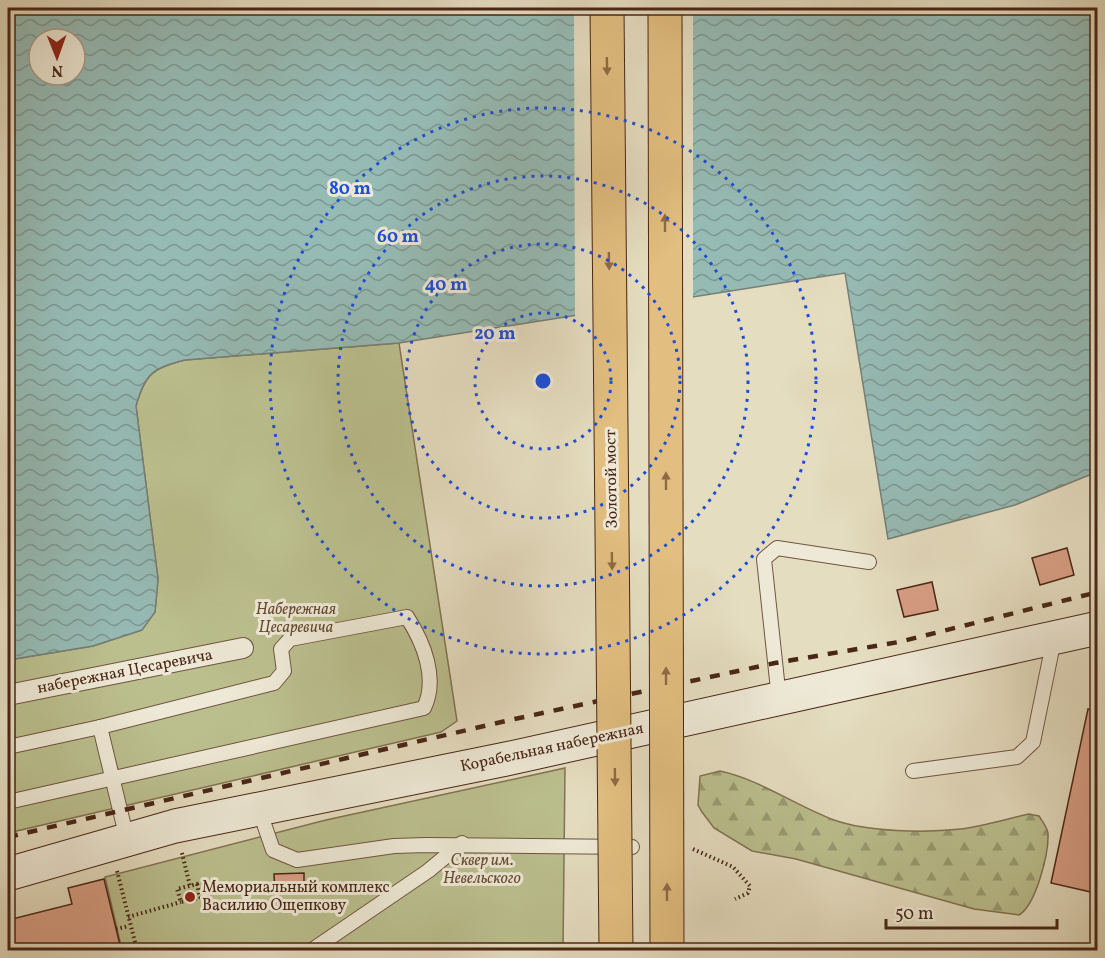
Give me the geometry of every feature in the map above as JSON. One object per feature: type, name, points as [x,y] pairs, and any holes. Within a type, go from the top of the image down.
[{"type":"highway","name":"Золотой мост","points":[[607,8],[616,951]]},
{"type":"highway","points":[[665,8],[667,951]]},
{"type":"main road","name":"Корабельная набережная","points":[[8,874],[175,826],[250,809],[506,759],[1098,628]]},
{"type":"street","name":"набережная Цесаревича","points":[[8,695],[243,648]]},
{"type":"lane","points":[[779,699],[764,559],[777,548],[869,562]]},
{"type":"lane","points":[[8,747],[100,727],[274,683],[284,671],[281,649],[290,639],[407,617],[422,639],[431,692],[424,708],[8,802]]},
{"type":"lane","points":[[914,771],[1017,757],[1033,742],[1054,637]]},
{"type":"lane","points":[[100,727],[112,779],[118,842]]},
{"type":"lane","points":[[250,809],[263,821],[273,850],[297,860],[394,846],[462,843],[632,847]]},
{"type":"lane","points":[[312,951],[429,871],[462,843]]},
{"type":"path","points":[[175,826],[190,886]]},
{"type":"path","points":[[118,842],[129,926],[137,951]]},
{"type":"path","points":[[686,849],[697,849],[734,867],[750,886],[747,892],[735,899]]},
{"type":"path","points":[[129,917],[200,898],[197,884],[177,889],[181,902]]},
{"type":"path","points":[[116,929],[129,926]]},
{"type":"green space","name":"Набережная Цесаревича","points":[[399,343],[457,721],[441,732],[8,833],[8,660],[93,646],[141,630],[155,612],[158,579],[136,406],[147,379],[165,366],[185,360]]},
{"type":"green space","name":"Сквер им. Невельского","points":[[565,768],[563,950],[122,950],[105,877],[326,820]]},
{"type":"green space","points":[[720,771],[749,780],[834,820],[863,827],[914,831],[947,830],[978,826],[1029,814],[1039,816],[1046,826],[1048,842],[1036,890],[1031,901],[1019,915],[974,909],[796,859],[752,851],[714,828],[698,805],[700,776]]},
{"type":"water","points":[[8,8],[1097,8],[1097,472],[1015,505],[888,539],[845,273],[399,343],[185,360],[165,366],[152,374],[143,386],[136,406],[158,579],[155,612],[142,630],[93,646],[8,660]]},
{"type":"pier","points":[[574,8],[693,8],[693,300],[575,318]]},
{"type":"building","points":[[1067,548],[1074,575],[1040,585],[1032,558]]},
{"type":"building","points":[[932,582],[938,610],[904,617],[897,590]]},
{"type":"building","points":[[1088,709],[1098,711],[1098,862],[1091,892],[1051,883]]},
{"type":"building","points":[[304,873],[304,893],[275,894],[274,874]]},
{"type":"building","points":[[104,879],[120,945],[95,950],[8,950],[8,920],[72,904],[68,888]]},
{"type":"railway","points":[[8,837],[510,720],[775,663],[899,642],[1098,592]]},
{"type":"place","name":"Мемориальный комплекс Василию Ощепкову","points":[[190,897]]}]
